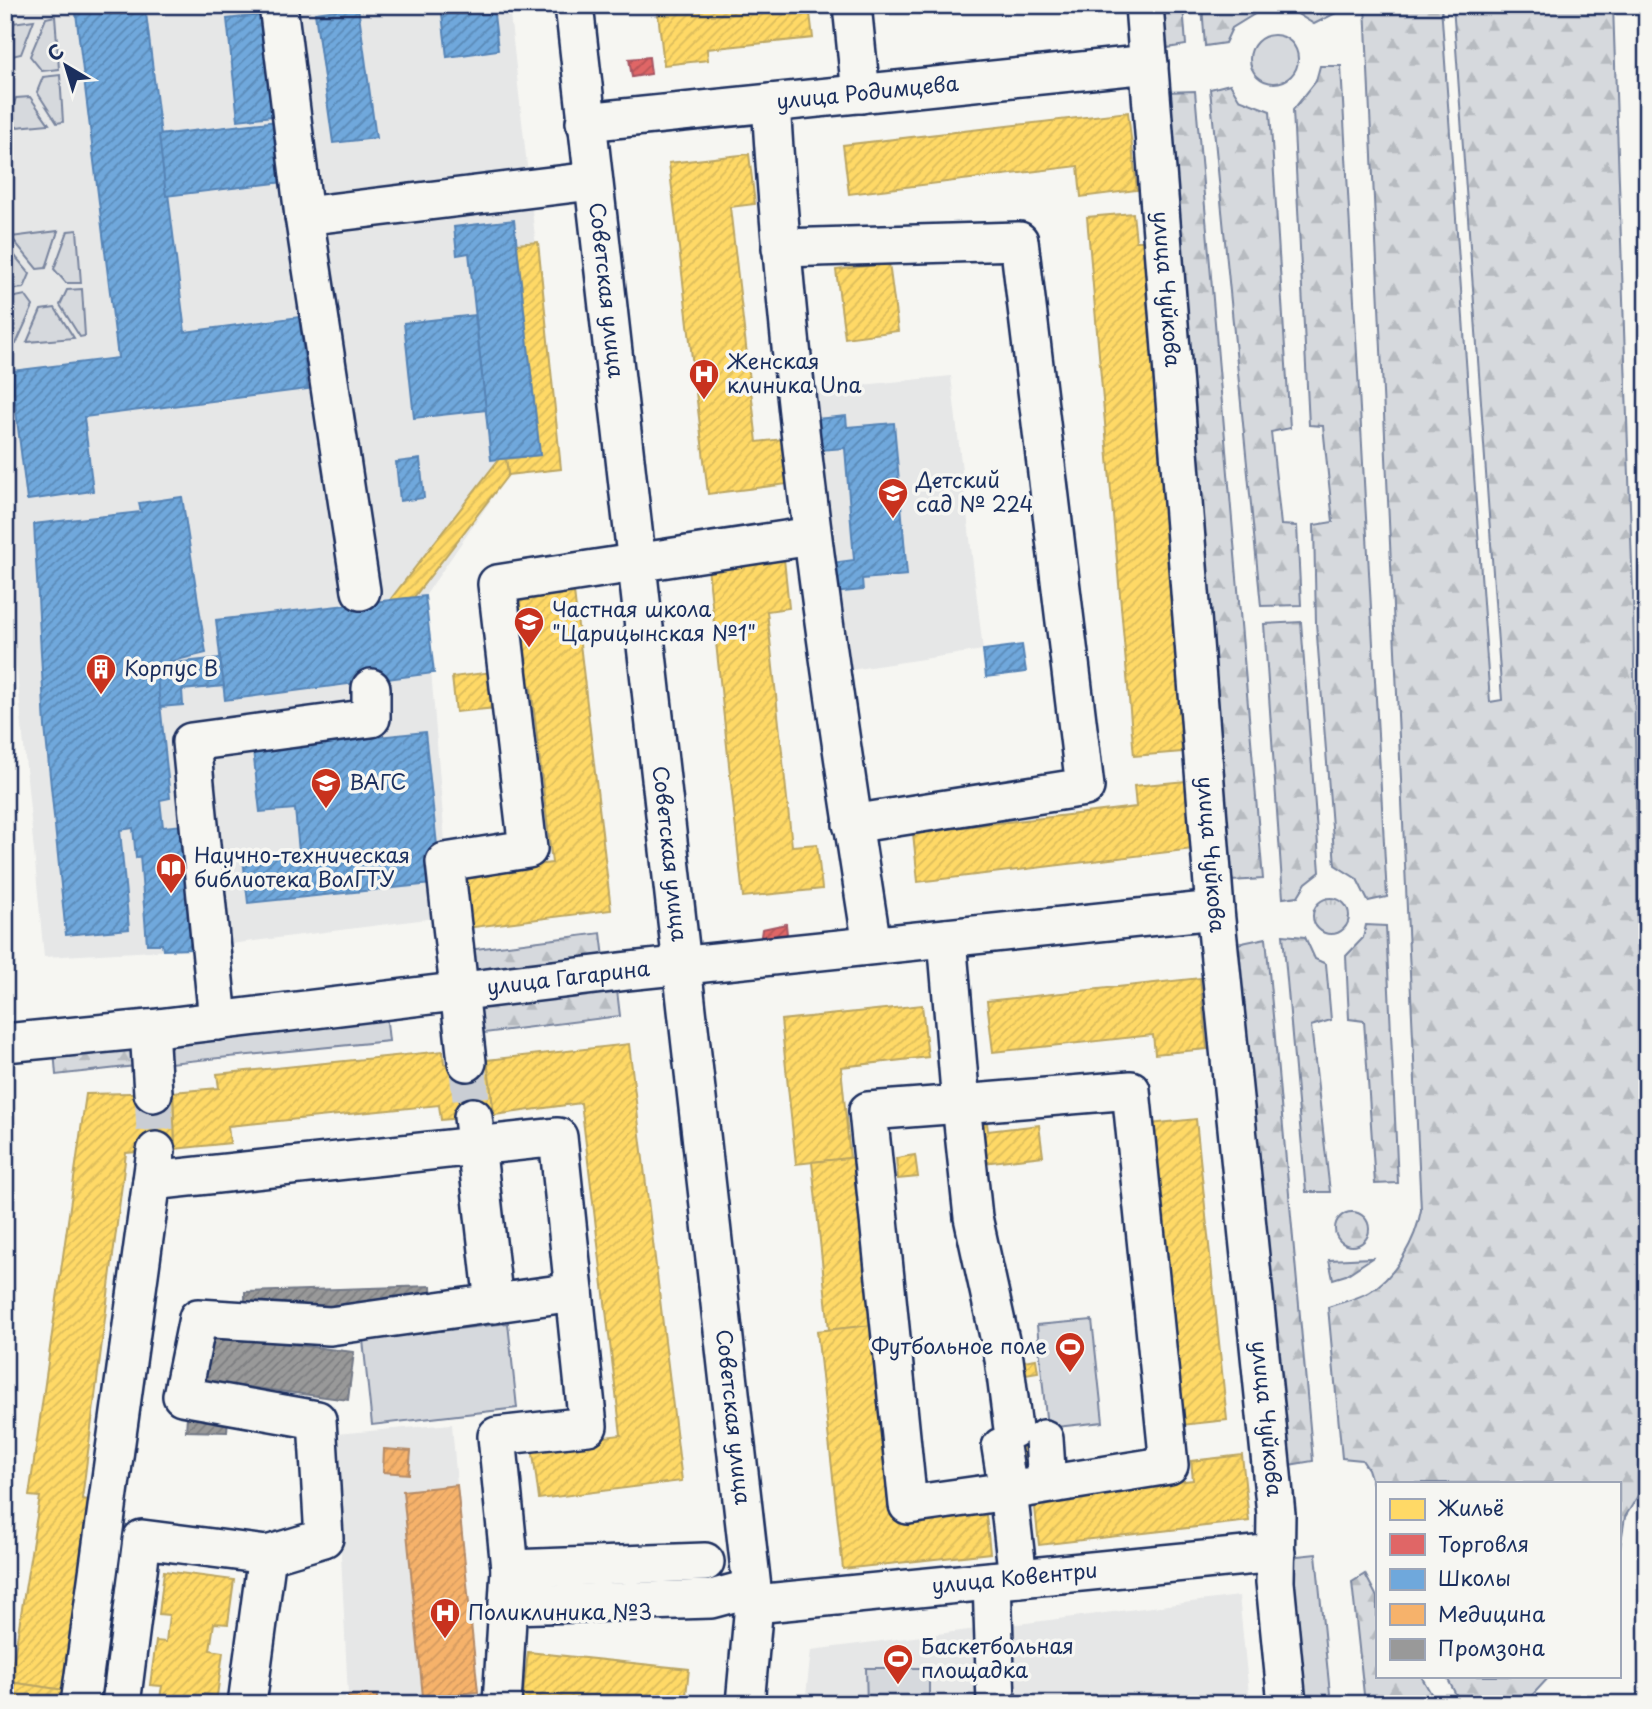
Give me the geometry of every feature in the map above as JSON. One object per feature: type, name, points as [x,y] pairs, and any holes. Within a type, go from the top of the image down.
[{"type":"street","points":[[278,5],[304,216],[360,591]]},
{"type":"street","name":"Советская улица","points":[[574,5],[585,122],[753,1596],[745,1704]]},
{"type":"street","points":[[852,5],[861,94]]},
{"type":"street","name":"улица Чуйкова","points":[[1144,5],[1215,910],[1276,1514],[1275,1582],[1287,1704]]},
{"type":"street","name":"улица Родимцева","points":[[585,122],[1149,64]]},
{"type":"street","points":[[771,103],[781,248],[812,536],[852,824],[872,946]]},
{"type":"street","points":[[304,216],[592,181]]},
{"type":"street","points":[[781,248],[1019,241],[1084,787],[852,824]]},
{"type":"street","points":[[467,1062],[445,862],[528,849],[498,584],[812,536]]},
{"type":"street","points":[[218,1021],[191,742],[371,718],[371,688]]},
{"type":"street","name":"улица Гагарина","points":[[5,1042],[149,1029],[683,965],[1215,910]]},
{"type":"street","points":[[947,938],[972,1217],[1020,1434],[1048,1485]]},
{"type":"street","points":[[149,1029],[153,1093]]},
{"type":"street","points":[[1131,1090],[1169,1465],[1048,1485],[908,1505],[868,1111],[1131,1090]]},
{"type":"street","points":[[475,1131],[494,1304]]},
{"type":"street","points":[[80,1704],[154,1166],[475,1131],[558,1136],[588,1426],[497,1436],[510,1569],[510,1605],[502,1704]]},
{"type":"street","points":[[121,1704],[142,1539],[267,1555],[324,1538],[317,1420],[182,1396],[198,1318],[330,1326],[574,1292]]},
{"type":"street","points":[[996,1704],[1005,1579],[1007,1491],[1020,1434]]},
{"type":"street","name":"улица Ковентри","points":[[510,1605],[711,1599],[1005,1579],[1276,1553]]},
{"type":"street","points":[[247,1704],[267,1555]]},
{"type":"street","points":[[510,1569],[705,1562]]},
{"type":"shaded area","points":[[5,5],[509,5],[561,469],[508,475],[425,596],[451,916],[192,949],[44,957],[5,547]]},
{"type":"shaded area","name":"Детский сад № 224","points":[[951,376],[983,650],[837,672],[802,391]]},
{"type":"shaded area","points":[[452,1424],[457,1485],[403,1492],[423,1697],[458,1694],[459,1704],[377,1704],[377,1695],[348,1696],[335,1434]]},
{"type":"shaded area","points":[[1239,1596],[1250,1704],[805,1704],[811,1650]]},
{"type":"green space","points":[[1157,5],[1183,5],[1186,45],[1161,49]]},
{"type":"green space","points":[[1202,5],[1260,5],[1261,10],[1232,28],[1225,43],[1205,46]]},
{"type":"green space","points":[[1283,5],[1340,5],[1340,11],[1314,24]]},
{"type":"green space","points":[[1365,5],[1441,5],[1490,702],[1502,700],[1453,5],[1613,5],[1633,595],[1638,939],[1647,1103],[1647,1481],[1625,1517],[1620,1548],[1620,1482],[1376,1482],[1376,1494],[1368,1469],[1362,1460],[1342,1458],[1328,1307],[1364,1294],[1388,1277],[1415,1233],[1421,1210]]},
{"type":"green space","points":[[55,16],[59,69],[42,71],[30,56],[46,18]]},
{"type":"green space","points":[[34,20],[21,54],[12,56],[5,49],[5,24]]},
{"type":"green space","points":[[1274,35],[1291,42],[1298,59],[1291,76],[1274,83],[1257,76],[1250,59],[1257,42]]},
{"type":"green space","points":[[1320,66],[1341,66],[1387,897],[1368,901],[1357,879],[1335,865],[1316,623],[1314,525],[1333,522],[1323,426],[1309,425],[1293,110],[1316,81]]},
{"type":"green space","points":[[60,75],[63,122],[57,123],[37,92],[43,77]]},
{"type":"green space","points":[[1230,84],[1239,99],[1270,111],[1290,428],[1271,432],[1281,525],[1297,526],[1301,605],[1261,606],[1210,89]]},
{"type":"green space","points":[[1195,91],[1263,879],[1231,881],[1165,92]]},
{"type":"green space","points":[[30,97],[49,124],[5,128],[16,98]]},
{"type":"green space","points":[[77,230],[81,283],[66,283],[54,269],[68,231]]},
{"type":"green space","points":[[58,231],[46,268],[37,269],[11,237]]},
{"type":"green space","points":[[5,244],[30,274],[24,288],[7,290]]},
{"type":"green space","points":[[82,289],[85,336],[80,337],[60,305],[67,290]]},
{"type":"green space","points":[[25,295],[33,306],[16,344],[11,344],[6,299]]},
{"type":"green space","points":[[55,308],[74,338],[27,342],[41,310]]},
{"type":"green space","points":[[1301,622],[1320,872],[1306,883],[1298,896],[1283,898],[1264,624]]},
{"type":"green space","points":[[1331,898],[1344,903],[1349,916],[1344,929],[1331,934],[1318,929],[1313,916],[1318,903]]},
{"type":"green space","points":[[1366,925],[1386,926],[1398,1183],[1375,1184],[1364,1021],[1349,1019],[1346,956],[1363,938]]},
{"type":"green space","points":[[601,933],[605,966],[464,984],[460,951]]},
{"type":"green space","points":[[1283,935],[1305,937],[1315,959],[1326,964],[1331,1020],[1311,1026],[1330,1192],[1306,1192]]},
{"type":"green space","points":[[1266,938],[1313,1461],[1283,1466],[1237,944]]},
{"type":"green space","points":[[616,982],[620,1016],[469,1035],[464,1001]]},
{"type":"green space","points":[[386,1013],[389,1041],[160,1064],[158,1037]]},
{"type":"green space","points":[[142,1041],[144,1065],[56,1075],[54,1050]]},
{"type":"green space","points":[[1352,1212],[1364,1217],[1369,1229],[1364,1241],[1352,1246],[1340,1241],[1335,1229],[1340,1217]]},
{"type":"green space","points":[[1372,1258],[1346,1275],[1333,1279],[1329,1260]]},
{"type":"green space","name":"Футбольное поле","points":[[1092,1320],[1103,1422],[1047,1428],[1037,1325]]},
{"type":"green space","points":[[508,1323],[517,1408],[372,1425],[363,1340]]},
{"type":"green space","points":[[1316,1554],[1331,1704],[1302,1704],[1288,1557]]},
{"type":"green space","points":[[1365,1574],[1376,1595],[1376,1678],[1422,1678],[1437,1704],[1365,1704],[1352,1582]]},
{"type":"green space","name":"Баскетбольная площадка","points":[[866,1668],[929,1668],[929,1704],[867,1704]]},
{"type":"green space","points":[[1447,1678],[1548,1678],[1524,1704],[1461,1704]]},
{"type":"building: Жильё","points":[[657,5],[809,5],[813,38],[707,49],[708,60],[664,65]]},
{"type":"building: Жильё","points":[[896,5],[968,5],[897,13]]},
{"type":"building: Жильё","points":[[1128,112],[1137,190],[1081,197],[1078,166],[849,194],[843,145]]},
{"type":"building: Жильё","points":[[749,154],[755,204],[730,207],[757,442],[783,439],[788,484],[708,494],[669,163]]},
{"type":"building: Жильё","points":[[1133,213],[1136,241],[1144,241],[1187,730],[1180,731],[1182,752],[1134,756],[1087,217]]},
{"type":"building: Жильё","points":[[538,242],[561,469],[508,475],[506,459],[540,455],[517,244]]},
{"type":"building: Жильё","points":[[889,263],[898,331],[845,338],[836,270]]},
{"type":"building: Жильё","points":[[499,459],[506,459],[508,475],[414,597],[390,600]]},
{"type":"building: Жильё","points":[[784,559],[789,608],[767,611],[792,846],[817,844],[822,889],[743,897],[708,567]]},
{"type":"building: Жильё","points":[[574,592],[611,910],[458,929],[452,874],[552,863],[531,686],[520,688],[509,600]]},
{"type":"building: Жильё","points":[[492,672],[496,708],[456,712],[452,677]]},
{"type":"building: Жильё","points":[[1186,781],[1194,849],[918,882],[913,833],[1136,807],[1134,786]]},
{"type":"building: Жильё","points":[[1200,978],[1207,1049],[1155,1054],[1153,1035],[993,1052],[987,1001]]},
{"type":"building: Жильё","points":[[922,1005],[928,1057],[841,1067],[850,1158],[796,1164],[781,1020]]},
{"type":"building: Жильё","points":[[629,1044],[682,1481],[539,1499],[532,1446],[621,1435],[581,1103],[494,1115],[487,1060]]},
{"type":"building: Жильё","points":[[443,1051],[444,1064],[487,1060],[494,1115],[441,1120],[439,1105],[228,1126],[230,1143],[175,1149],[173,1092],[219,1088],[217,1074]]},
{"type":"building: Жильё","points":[[173,1092],[175,1149],[126,1153],[82,1499],[90,1500],[64,1690],[10,1682],[40,1497],[29,1496],[86,1094]]},
{"type":"building: Жильё","points":[[986,1114],[988,1131],[1039,1125],[1043,1156],[975,1164],[969,1116]]},
{"type":"building: Жильё","points":[[1196,1119],[1227,1420],[1173,1426],[1141,1125]]},
{"type":"building: Жильё","points":[[915,1155],[918,1177],[898,1179],[896,1158]]},
{"type":"building: Жильё","points":[[867,1156],[886,1324],[829,1330],[812,1162]]},
{"type":"building: Жильё","points":[[872,1325],[893,1516],[985,1506],[990,1553],[843,1569],[817,1331]]},
{"type":"building: Жильё","points":[[1036,1359],[1038,1372],[1013,1376],[1011,1363]]},
{"type":"building: Жильё","points":[[1033,1441],[1035,1463],[1012,1465],[1011,1443]]},
{"type":"building: Жильё","points":[[1242,1455],[1249,1521],[1039,1545],[1034,1498],[1193,1480],[1191,1461]]},
{"type":"building: Жильё","points":[[164,1571],[234,1580],[228,1624],[214,1623],[210,1650],[223,1652],[217,1696],[203,1694],[202,1704],[159,1704],[162,1686],[150,1685],[156,1641],[166,1642],[169,1615],[159,1614]]},
{"type":"building: Жильё","points":[[528,1652],[689,1669],[685,1704],[522,1704]]},
{"type":"building: Жильё","points":[[10,1682],[64,1690],[62,1704],[6,1704]]},
{"type":"building: Торговля","points":[[649,57],[651,74],[632,77],[629,59]]},
{"type":"building: Торговля","points":[[786,924],[788,945],[760,943],[762,929]]},
{"type":"building: Школы","points":[[75,5],[145,5],[185,332],[299,317],[308,389],[84,417],[93,491],[27,500],[11,371],[118,358]]},
{"type":"building: Школы","points":[[441,5],[493,5],[498,50],[447,57]]},
{"type":"building: Школы","points":[[358,7],[376,138],[333,143],[315,13]]},
{"type":"building: Школы","points":[[270,14],[281,115],[238,120],[227,19]]},
{"type":"building: Школы","points":[[285,120],[292,181],[166,196],[159,135]]},
{"type":"building: Школы","points":[[514,220],[540,455],[491,460],[469,253],[457,255],[454,227]]},
{"type":"building: Школы","points":[[475,315],[486,410],[414,418],[404,323]]},
{"type":"building: Школы","name":"Детский сад № 224","points":[[846,416],[847,427],[894,423],[907,575],[862,579],[863,590],[833,593],[831,563],[854,560],[845,448],[820,450],[817,419]]},
{"type":"building: Школы","points":[[420,459],[424,498],[400,501],[396,462]]},
{"type":"building: Школы","name":"Корпус В","points":[[182,497],[206,653],[156,665],[170,798],[160,800],[163,827],[194,824],[205,941],[191,942],[192,949],[163,950],[162,944],[147,944],[140,856],[136,858],[133,828],[120,830],[129,929],[66,935],[45,727],[34,524],[141,512],[139,503]]},
{"type":"building: Школы","points":[[425,596],[434,673],[225,700],[216,620]]},
{"type":"building: Школы","points":[[1022,645],[1026,672],[986,677],[983,650]]},
{"type":"building: Школы","points":[[220,658],[224,686],[182,690],[183,705],[160,707],[156,665]]},
{"type":"building: Школы","name":"ВАГС","points":[[425,732],[441,883],[248,903],[243,858],[299,852],[295,809],[260,812],[253,750]]},
{"type":"building: Медицина","points":[[384,1449],[411,1451],[409,1474],[383,1472]]},
{"type":"building: Медицина","name":"Поликлиника №3","points":[[457,1485],[478,1692],[423,1697],[403,1491]]},
{"type":"building: Медицина","points":[[377,1695],[377,1704],[349,1704],[348,1696]]},
{"type":"building: Промзона","points":[[431,1286],[432,1306],[245,1312],[245,1292]]},
{"type":"building: Промзона","points":[[207,1334],[354,1352],[348,1400],[201,1381]]},
{"type":"building: Промзона","points":[[187,1416],[228,1417],[227,1432],[186,1431]]},
{"type":"tunnel","points":[[467,1062],[473,1117]]},
{"type":"tunnel","points":[[153,1093],[156,1151]]},
{"type":"place","name":"Женская клиника Una","points":[[704,401]]},
{"type":"place","name":"Детский сад № 224","points":[[893,520]]},
{"type":"place","name":"Частная школа \"Царицынская №1\"","points":[[529,649]]},
{"type":"place","name":"Корпус В","points":[[101,696]]},
{"type":"place","name":"ВАГС","points":[[326,810]]},
{"type":"place","name":"Научно-техническая библиотека ВолГТУ","points":[[171,895]]},
{"type":"place","name":"Футбольное поле","points":[[1070,1374]]},
{"type":"place","name":"Поликлиника №3","points":[[445,1640]]},
{"type":"place","name":"Баскетбольная площадка","points":[[898,1686]]}]
